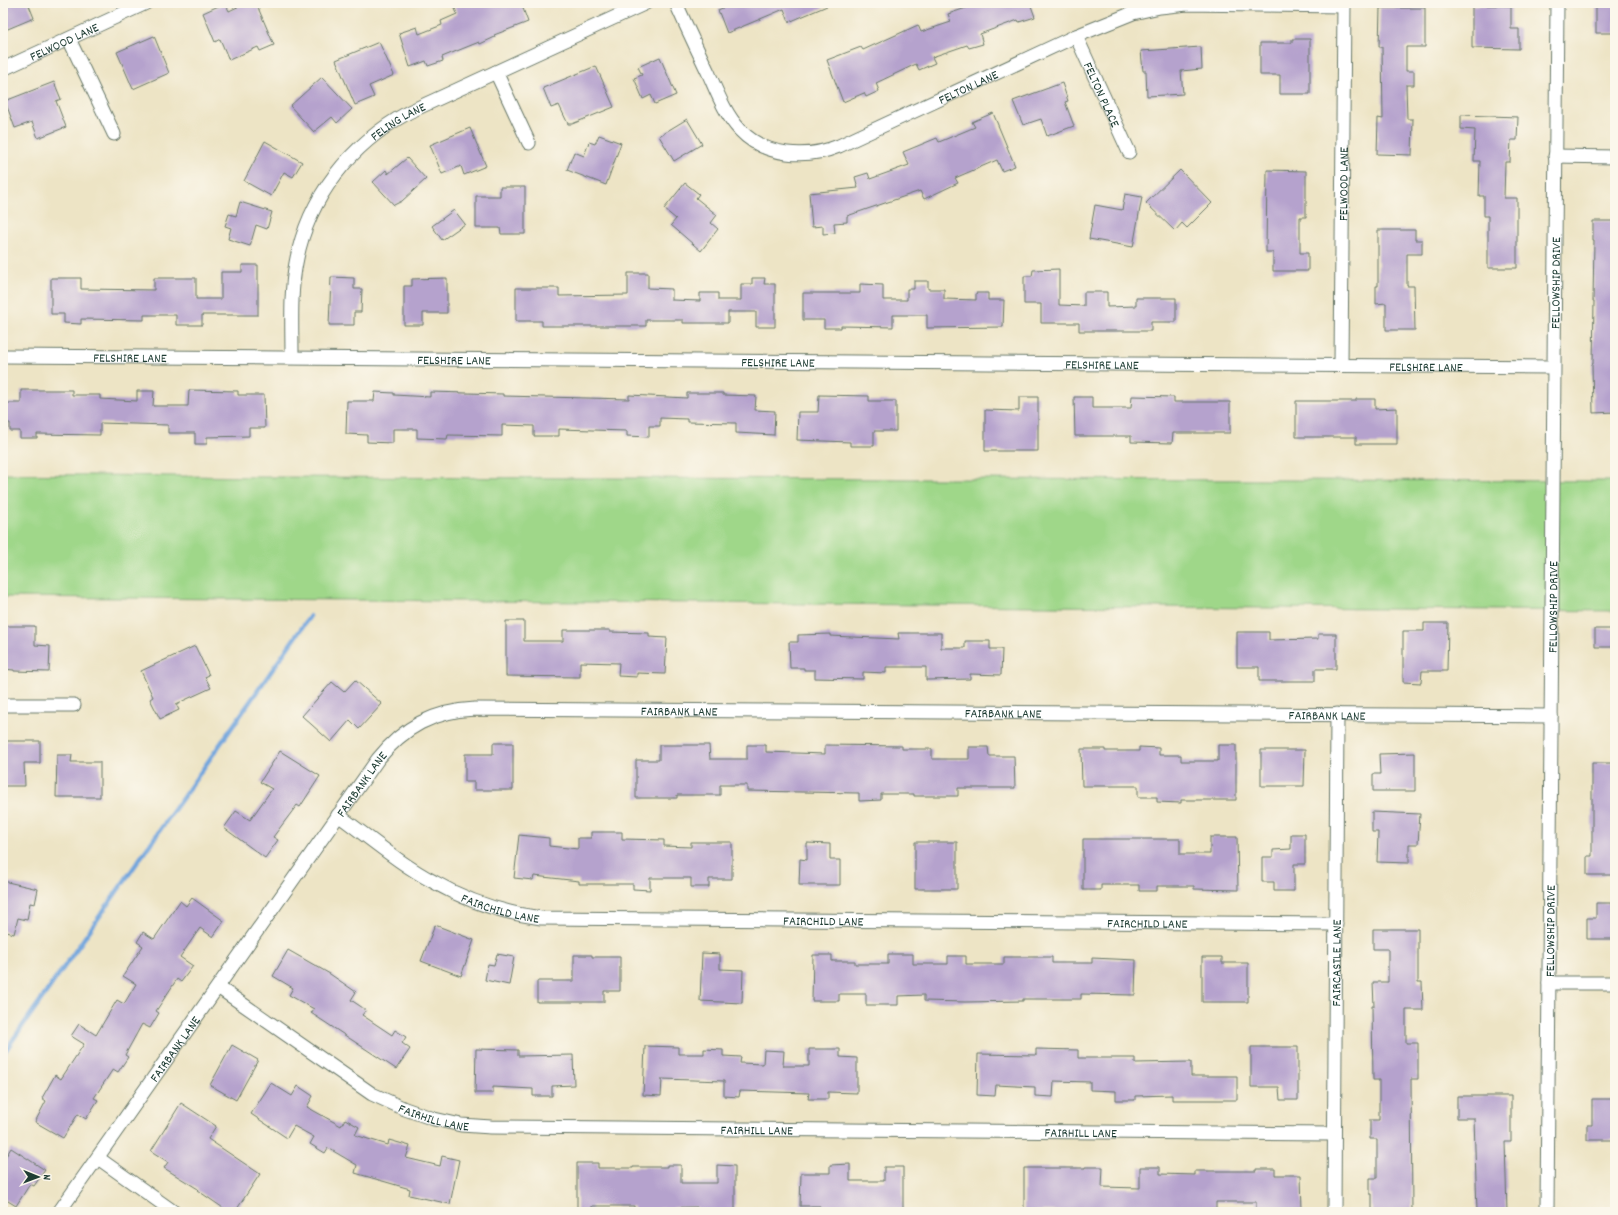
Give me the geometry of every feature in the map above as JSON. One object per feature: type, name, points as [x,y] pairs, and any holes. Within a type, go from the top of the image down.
[{"type":"street","name":"FELWOOD LANE","points":[[3,69],[146,3]]},
{"type":"street","name":"FELING LANE","points":[[292,357],[292,300],[296,263],[300,246],[312,212],[330,181],[352,154],[390,124],[409,112],[646,3]]},
{"type":"street","name":"FELTON LANE","points":[[676,3],[719,96],[733,121],[747,137],[773,151],[792,154],[814,153],[839,146],[1076,36],[1133,13],[1173,5],[1344,4]]},
{"type":"street","name":"FELLOWSHIP DRIVE","points":[[1547,1212],[1557,3]]},
{"type":"street","name":"FELWOOD LANE","points":[[1340,365],[1344,4]]},
{"type":"street","name":"FELTON PLACE","points":[[1076,36],[1129,152]]},
{"type":"street","points":[[69,39],[114,134]]},
{"type":"street","points":[[496,72],[529,143]]},
{"type":"street","points":[[1555,156],[1615,157]]},
{"type":"street","name":"FELSHIRE LANE","points":[[3,356],[1553,367]]},
{"type":"street","points":[[3,705],[74,705]]},
{"type":"street","name":"FAIRBANK LANE","points":[[59,1212],[378,759],[402,734],[421,722],[431,718],[464,709],[1551,716]]},
{"type":"street","name":"FAIRCASTLE LANE","points":[[1334,1212],[1338,714]]},
{"type":"street","name":"FAIRCHILD LANE","points":[[338,815],[416,871],[449,890],[512,913],[541,918],[1336,924]]},
{"type":"street","points":[[1549,982],[1615,983]]},
{"type":"street","name":"FAIRHILL LANE","points":[[218,987],[372,1094],[421,1115],[461,1125],[499,1127],[1334,1134]]},
{"type":"street","points":[[98,1158],[174,1212]]},
{"type":"green space","points":[[3,474],[266,477],[1615,481],[1615,611],[3,597]]},
{"type":"building","points":[[3,3],[28,3],[34,18],[3,31]]},
{"type":"building","points":[[225,3],[229,11],[246,3],[256,3],[274,45],[260,51],[258,47],[229,60],[220,39],[215,42],[203,13]]},
{"type":"building","points":[[453,3],[521,3],[528,22],[494,35],[495,37],[480,44],[479,42],[442,57],[443,61],[428,66],[426,61],[410,67],[399,33],[417,27],[419,34],[442,25],[441,21],[457,14]]},
{"type":"building","points":[[734,3],[834,3],[789,22],[784,9],[727,33],[718,10]]},
{"type":"building","points":[[981,3],[1030,3],[1035,17],[1019,22],[1018,20],[980,34],[983,44],[969,48],[967,45],[932,57],[935,63],[919,70],[916,64],[876,83],[879,91],[866,97],[864,93],[843,102],[827,60],[861,47],[863,50],[918,25],[921,32],[951,22],[948,14]]},
{"type":"building","points":[[1596,3],[1615,3],[1615,33],[1596,33]]},
{"type":"building","points":[[1472,5],[1511,6],[1511,29],[1519,29],[1519,49],[1472,48]]},
{"type":"building","points":[[1380,8],[1425,8],[1425,47],[1406,47],[1406,71],[1414,71],[1414,85],[1406,85],[1407,119],[1413,119],[1412,155],[1377,154],[1378,118],[1383,119],[1382,47],[1379,47]]},
{"type":"building","points":[[154,36],[169,73],[133,89],[117,52]]},
{"type":"building","points":[[1292,39],[1310,39],[1310,94],[1280,94],[1280,75],[1260,75],[1260,43],[1292,43]]},
{"type":"building","points":[[379,42],[394,75],[369,86],[374,97],[355,105],[336,60]]},
{"type":"building","points":[[1201,47],[1202,69],[1181,71],[1183,94],[1147,96],[1146,71],[1143,71],[1141,51]]},
{"type":"building","points":[[660,57],[676,95],[655,104],[651,95],[643,99],[634,78],[642,75],[638,67]]},
{"type":"building","points":[[596,66],[614,107],[572,124],[568,124],[559,105],[551,108],[543,88]]},
{"type":"building","points":[[322,77],[352,109],[337,123],[332,117],[314,132],[290,106]]},
{"type":"building","points":[[54,82],[61,99],[56,101],[66,127],[38,138],[32,122],[15,128],[5,101]]},
{"type":"building","points":[[1062,83],[1068,101],[1065,102],[1074,126],[1047,136],[1041,119],[1023,125],[1013,101]]},
{"type":"building","points":[[993,113],[1015,166],[1002,171],[997,160],[955,178],[958,183],[924,199],[920,191],[847,216],[847,222],[834,223],[835,233],[823,234],[823,226],[812,227],[809,193],[858,188],[855,177],[868,173],[870,179],[909,165],[903,152],[937,138],[939,142],[975,127],[972,122]]},
{"type":"building","points":[[1461,115],[1518,117],[1517,140],[1511,140],[1510,162],[1505,162],[1504,198],[1517,198],[1517,268],[1488,268],[1488,216],[1484,216],[1484,196],[1479,196],[1480,161],[1474,161],[1475,130],[1461,129]]},
{"type":"building","points":[[687,119],[702,144],[674,161],[659,136]]},
{"type":"building","points":[[470,128],[486,166],[464,175],[461,166],[442,174],[430,145]]},
{"type":"building","points":[[599,135],[621,143],[606,185],[567,170],[574,152],[584,156],[589,142],[595,144]]},
{"type":"building","points":[[265,141],[302,162],[293,177],[284,172],[271,196],[244,181]]},
{"type":"building","points":[[407,158],[426,179],[402,201],[394,205],[373,182],[386,170],[388,174]]},
{"type":"building","points":[[1180,170],[1212,203],[1187,228],[1182,223],[1175,231],[1146,203]]},
{"type":"building","points":[[1267,170],[1306,171],[1306,217],[1300,217],[1300,253],[1308,253],[1308,271],[1273,271],[1273,252],[1266,252]]},
{"type":"building","points":[[685,183],[699,194],[696,198],[717,215],[711,223],[718,229],[701,251],[671,225],[676,219],[664,209]]},
{"type":"building","points":[[500,187],[525,187],[525,234],[501,234],[500,228],[476,228],[476,196],[500,196]]},
{"type":"building","points":[[1125,194],[1142,197],[1133,247],[1089,239],[1095,205],[1122,210]]},
{"type":"building","points":[[240,202],[272,212],[267,229],[256,225],[250,246],[228,239],[231,228],[225,226],[229,214],[236,216]]},
{"type":"building","points":[[454,210],[465,224],[442,240],[432,226]]},
{"type":"building","points":[[1593,221],[1615,221],[1615,412],[1593,413]]},
{"type":"building","points":[[1378,230],[1415,230],[1415,240],[1422,240],[1422,254],[1407,254],[1407,286],[1414,286],[1415,330],[1386,330],[1386,303],[1376,304],[1376,286],[1378,286]]},
{"type":"building","points":[[242,265],[258,265],[258,315],[202,315],[202,325],[176,325],[176,315],[144,315],[144,320],[81,319],[81,324],[64,323],[64,314],[51,314],[51,278],[81,278],[81,289],[154,290],[154,278],[196,278],[196,299],[221,299],[221,272],[242,272]]},
{"type":"building","points":[[1059,269],[1059,305],[1084,306],[1084,292],[1107,292],[1107,307],[1136,306],[1136,298],[1176,298],[1176,322],[1151,322],[1151,331],[1079,331],[1079,323],[1041,323],[1041,304],[1024,304],[1024,276],[1032,276],[1033,270]]},
{"type":"building","points":[[628,273],[648,273],[648,288],[672,289],[672,300],[700,301],[700,293],[718,293],[718,300],[741,300],[741,284],[752,284],[752,278],[765,278],[764,284],[775,284],[775,327],[756,327],[756,312],[728,312],[728,323],[683,323],[683,320],[646,320],[646,326],[542,326],[542,321],[516,321],[516,288],[559,288],[559,296],[628,295]]},
{"type":"building","points":[[331,277],[354,278],[354,289],[362,289],[361,312],[354,312],[354,325],[329,325]]},
{"type":"building","points":[[447,278],[447,313],[423,313],[423,325],[404,325],[404,286],[412,286],[412,279]]},
{"type":"building","points":[[914,281],[928,281],[928,289],[944,289],[944,299],[976,300],[976,293],[988,293],[988,300],[1004,300],[1003,327],[927,328],[927,315],[893,315],[893,327],[841,326],[841,328],[824,328],[824,320],[803,320],[803,293],[860,293],[860,284],[883,285],[883,300],[907,300],[907,289],[914,289]]},
{"type":"building","points":[[21,390],[72,390],[72,395],[100,395],[100,399],[137,401],[137,391],[154,391],[153,406],[188,406],[189,390],[238,391],[238,395],[264,395],[265,428],[249,428],[249,436],[207,437],[207,444],[195,444],[195,433],[168,433],[168,425],[100,423],[100,435],[37,434],[37,438],[20,438],[20,431],[10,431],[10,423],[3,423],[3,403],[21,403]]},
{"type":"building","points":[[375,392],[394,393],[394,395],[430,397],[430,392],[503,394],[503,396],[629,399],[629,395],[687,398],[687,393],[723,393],[723,395],[756,396],[755,410],[775,411],[774,435],[736,433],[736,423],[687,422],[687,419],[660,418],[660,426],[649,426],[649,437],[627,436],[627,431],[559,429],[559,436],[534,436],[534,426],[502,425],[502,436],[448,435],[447,439],[417,438],[417,429],[393,429],[393,443],[367,442],[367,435],[346,434],[347,401],[374,401]]},
{"type":"building","points":[[819,395],[869,396],[869,401],[896,401],[896,431],[874,431],[874,446],[850,446],[850,442],[797,440],[798,412],[818,412]]},
{"type":"building","points":[[1132,396],[1174,397],[1174,402],[1230,402],[1230,433],[1173,433],[1172,443],[1131,442],[1131,436],[1075,436],[1074,397],[1092,397],[1092,408],[1131,408]]},
{"type":"building","points":[[1019,397],[1038,397],[1038,451],[985,451],[985,410],[1019,411]]},
{"type":"building","points":[[1356,399],[1375,399],[1375,409],[1397,408],[1397,444],[1356,444],[1356,437],[1296,437],[1296,401],[1356,401]]},
{"type":"building","points":[[506,621],[524,621],[524,641],[563,641],[563,630],[610,630],[610,632],[649,633],[649,637],[667,638],[665,674],[637,673],[637,677],[618,676],[619,663],[580,662],[580,677],[506,676]]},
{"type":"building","points":[[1424,623],[1448,623],[1447,671],[1422,671],[1421,683],[1403,682],[1403,631],[1424,631]]},
{"type":"building","points":[[5,626],[35,626],[35,645],[50,646],[49,672],[14,671],[3,669],[3,635],[5,635]]},
{"type":"building","points":[[1595,629],[1615,629],[1615,647],[1595,647]]},
{"type":"building","points":[[1237,632],[1269,632],[1269,640],[1318,639],[1318,634],[1336,634],[1336,669],[1315,669],[1315,681],[1259,681],[1259,667],[1237,667]]},
{"type":"building","points":[[898,633],[941,633],[941,648],[965,648],[965,641],[990,641],[990,649],[1002,649],[1001,675],[970,674],[970,679],[926,680],[926,667],[886,667],[886,673],[863,672],[863,679],[815,678],[815,670],[790,668],[789,642],[798,642],[798,635],[830,634],[830,636],[899,639]]},
{"type":"building","points":[[195,646],[209,675],[205,677],[211,688],[176,704],[179,710],[160,719],[150,699],[153,697],[141,671]]},
{"type":"building","points":[[355,680],[382,704],[359,729],[350,720],[331,742],[302,716],[332,682],[344,692]]},
{"type":"building","points":[[3,741],[40,741],[40,763],[24,763],[25,786],[3,786]]},
{"type":"building","points":[[493,743],[513,743],[513,790],[474,790],[474,782],[465,782],[465,754],[493,754]]},
{"type":"building","points":[[659,745],[709,745],[710,759],[747,759],[747,745],[766,745],[766,752],[825,754],[825,745],[902,746],[902,749],[932,749],[932,759],[969,759],[969,747],[988,747],[989,756],[1014,756],[1015,788],[958,788],[958,796],[881,794],[881,800],[859,801],[859,793],[747,791],[747,785],[720,785],[720,795],[677,795],[677,798],[636,798],[636,760],[659,760]]},
{"type":"building","points":[[1218,745],[1236,745],[1236,800],[1181,800],[1181,803],[1157,802],[1157,797],[1138,797],[1138,786],[1082,786],[1081,749],[1139,751],[1139,747],[1159,748],[1159,755],[1181,755],[1181,761],[1218,761]]},
{"type":"building","points":[[1261,750],[1305,750],[1304,786],[1261,786]]},
{"type":"building","points":[[280,751],[320,776],[300,807],[297,805],[273,837],[278,840],[265,858],[224,828],[236,811],[250,820],[272,789],[260,782]]},
{"type":"building","points":[[1415,753],[1415,791],[1373,791],[1373,774],[1380,774],[1379,754]]},
{"type":"building","points":[[57,755],[72,755],[71,762],[100,762],[100,797],[56,797]]},
{"type":"building","points":[[1592,763],[1615,763],[1615,875],[1587,875],[1587,856],[1592,856]]},
{"type":"building","points":[[1372,812],[1420,814],[1418,844],[1409,844],[1409,863],[1377,862],[1378,832],[1372,832]]},
{"type":"building","points":[[591,832],[622,832],[622,839],[664,840],[664,846],[691,847],[691,842],[732,842],[732,879],[709,879],[709,887],[691,887],[691,878],[650,878],[650,890],[633,889],[633,884],[579,884],[579,881],[534,876],[533,880],[514,878],[519,835],[549,838],[549,846],[578,849],[578,838],[591,838]]},
{"type":"building","points":[[1291,834],[1305,834],[1305,864],[1294,864],[1294,891],[1274,891],[1274,882],[1262,882],[1262,857],[1273,857],[1273,850],[1291,849]]},
{"type":"building","points":[[1210,837],[1237,837],[1238,890],[1194,889],[1194,886],[1157,886],[1157,891],[1139,891],[1139,885],[1101,885],[1101,890],[1083,890],[1083,839],[1180,839],[1180,854],[1210,854]]},
{"type":"building","points":[[915,842],[957,842],[957,889],[915,889]]},
{"type":"building","points":[[807,843],[830,844],[830,860],[840,860],[840,885],[799,885],[800,859],[807,860]]},
{"type":"building","points":[[3,881],[38,889],[35,904],[30,903],[27,920],[18,918],[14,934],[3,931]]},
{"type":"building","points":[[192,898],[224,921],[213,937],[200,928],[180,957],[193,966],[181,982],[177,979],[156,1011],[159,1013],[150,1028],[142,1024],[125,1055],[128,1057],[118,1072],[113,1069],[94,1098],[98,1100],[86,1119],[78,1114],[63,1138],[35,1122],[46,1101],[42,1098],[55,1075],[61,1079],[84,1044],[71,1036],[79,1024],[96,1035],[117,1000],[124,1004],[136,984],[123,976],[143,946],[137,942],[143,932],[154,939],[180,901],[186,906]]},
{"type":"building","points":[[1596,903],[1615,903],[1615,939],[1587,939],[1587,918],[1596,918]]},
{"type":"building","points":[[435,925],[474,940],[461,976],[421,961]]},
{"type":"building","points":[[1373,929],[1418,929],[1418,982],[1422,982],[1423,1010],[1406,1010],[1406,1043],[1418,1043],[1418,1079],[1411,1079],[1412,1212],[1372,1212],[1370,1178],[1377,1178],[1377,1139],[1370,1139],[1370,1120],[1379,1120],[1379,1080],[1373,1080],[1373,982],[1388,982],[1388,949],[1373,949]]},
{"type":"building","points":[[288,950],[330,974],[356,992],[351,1000],[366,1010],[362,1015],[392,1035],[395,1030],[406,1037],[402,1043],[410,1049],[396,1069],[311,1013],[314,1009],[289,995],[293,988],[273,976]]},
{"type":"building","points":[[702,953],[720,954],[720,969],[743,970],[742,1003],[700,1001]]},
{"type":"building","points":[[497,954],[514,957],[509,985],[485,980],[488,964],[494,965]]},
{"type":"building","points":[[888,954],[913,954],[913,964],[948,964],[948,956],[966,956],[966,964],[1004,964],[1004,957],[1052,957],[1052,963],[1092,963],[1092,958],[1136,960],[1135,995],[1081,994],[1081,999],[1023,999],[1023,1001],[965,1002],[924,1001],[924,995],[898,996],[898,1005],[866,1005],[866,994],[839,994],[839,1001],[812,1001],[813,955],[832,955],[832,961],[855,961],[855,964],[888,964]]},
{"type":"building","points":[[574,955],[592,955],[592,957],[620,957],[620,991],[604,991],[604,1002],[537,1002],[537,981],[574,981]]},
{"type":"building","points":[[1202,957],[1222,957],[1222,963],[1248,963],[1248,1002],[1202,1002]]},
{"type":"building","points":[[232,1045],[258,1060],[236,1100],[210,1085]]},
{"type":"building","points":[[645,1046],[678,1047],[678,1054],[704,1054],[704,1049],[723,1050],[723,1056],[741,1057],[740,1063],[763,1064],[764,1050],[784,1051],[783,1066],[809,1066],[809,1049],[840,1049],[840,1057],[857,1058],[857,1093],[828,1092],[828,1099],[808,1099],[809,1093],[740,1091],[739,1097],[724,1096],[724,1081],[662,1079],[661,1096],[643,1095]]},
{"type":"building","points":[[1251,1047],[1298,1047],[1298,1100],[1280,1100],[1279,1087],[1251,1087]]},
{"type":"building","points":[[476,1049],[518,1050],[518,1056],[573,1055],[574,1085],[552,1086],[552,1096],[533,1096],[533,1089],[493,1087],[493,1093],[475,1093]]},
{"type":"building","points":[[1036,1049],[1078,1050],[1078,1058],[1135,1058],[1135,1063],[1191,1062],[1191,1076],[1237,1076],[1237,1100],[1172,1100],[1172,1095],[1135,1096],[1135,1100],[1116,1100],[1116,1091],[1090,1090],[1090,1082],[1054,1081],[1053,1097],[1035,1096],[1035,1087],[996,1085],[995,1096],[977,1095],[978,1054],[1036,1055]]},
{"type":"building","points":[[271,1083],[292,1096],[298,1086],[313,1096],[307,1107],[341,1126],[345,1119],[359,1127],[355,1135],[388,1145],[389,1140],[410,1146],[406,1158],[440,1166],[442,1156],[459,1160],[450,1204],[409,1195],[410,1189],[355,1173],[357,1165],[328,1148],[325,1153],[310,1144],[314,1137],[294,1126],[287,1138],[251,1114]]},
{"type":"building","points":[[1457,1096],[1511,1096],[1511,1142],[1505,1142],[1507,1212],[1477,1212],[1474,1118],[1457,1118]]},
{"type":"building","points":[[1592,1099],[1615,1099],[1615,1140],[1587,1140],[1587,1125],[1592,1125]]},
{"type":"building","points":[[181,1103],[216,1126],[208,1139],[260,1174],[235,1212],[229,1212],[197,1190],[198,1189],[164,1168],[168,1162],[151,1151]]},
{"type":"building","points":[[11,1148],[45,1170],[34,1186],[30,1184],[16,1206],[3,1198],[3,1161]]},
{"type":"building","points":[[577,1163],[598,1163],[598,1168],[667,1167],[667,1165],[681,1165],[681,1183],[717,1183],[717,1165],[735,1166],[735,1212],[697,1212],[697,1207],[658,1208],[658,1212],[634,1212],[634,1206],[592,1206],[592,1212],[577,1212]]},
{"type":"building","points":[[850,1164],[850,1181],[884,1181],[884,1167],[903,1167],[903,1212],[819,1212],[820,1206],[800,1206],[801,1173],[830,1173],[830,1165]]},
{"type":"building","points":[[1103,1167],[1102,1187],[1140,1188],[1140,1167],[1160,1167],[1160,1174],[1195,1175],[1195,1171],[1256,1171],[1256,1169],[1275,1169],[1275,1175],[1301,1175],[1302,1211],[1256,1212],[1256,1202],[1216,1202],[1216,1209],[1181,1209],[1181,1212],[1024,1211],[1024,1168]]},
{"type":"waterway","points":[[3,1054],[310,616]]}]
